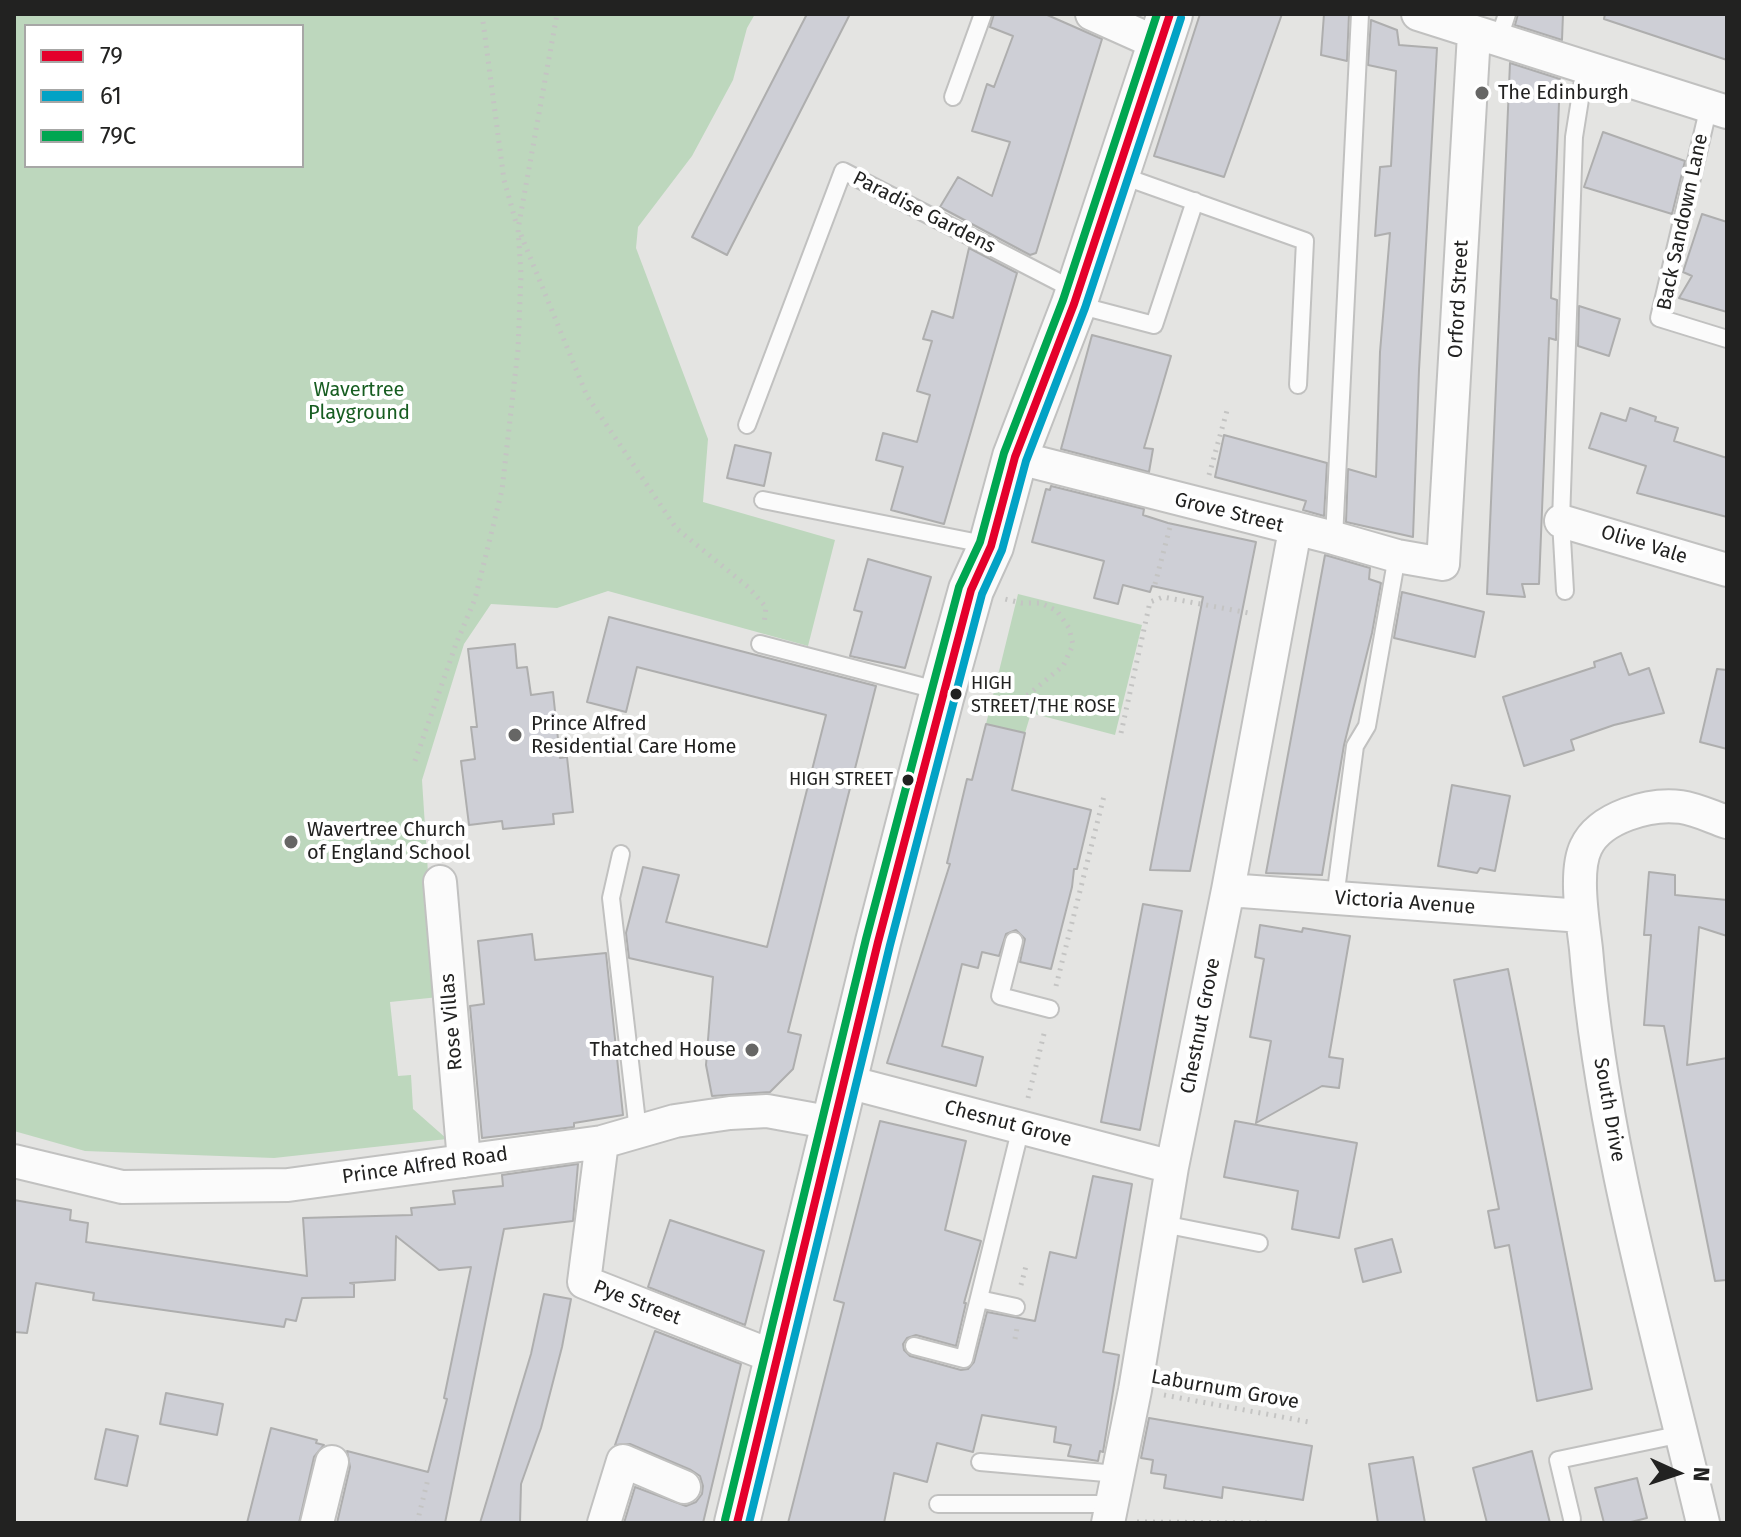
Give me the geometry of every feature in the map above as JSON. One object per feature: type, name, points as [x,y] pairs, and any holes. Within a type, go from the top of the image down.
[{"type":"main road","points":[[737,1523],[833,1123],[971,590],[991,546],[1015,457],[1075,298],[1165,29]]},
{"type":"street","points":[[1092,14],[1165,29]]},
{"type":"street","points":[[1418,14],[1493,30],[1585,68],[1718,109]]},
{"type":"street","name":"Orford Street","points":[[1443,564],[1493,30]]},
{"type":"street","name":"Grove Street","points":[[1015,457],[1397,556],[1443,564]]},
{"type":"street","name":"Olive Vale","points":[[1561,521],[1727,570]]},
{"type":"street","name":"Chestnut Grove","points":[[1111,1506],[1135,1390],[1172,1167],[1228,890],[1295,530]]},
{"type":"street","name":"South Drive","points":[[1703,1523],[1614,1148],[1591,1006],[1580,880],[1586,846],[1612,819],[1646,809],[1681,807],[1727,822]]},
{"type":"street","name":"Rose Villas","points":[[440,882],[464,1161]]},
{"type":"street","name":"Victoria Avenue","points":[[1228,890],[1582,916]]},
{"type":"street","name":"Chesnut Grove","points":[[844,1081],[1172,1167]]},
{"type":"street","name":"Prince Alfred Road","points":[[14,1161],[122,1187],[288,1185],[602,1142],[675,1121],[767,1111],[833,1123]]},
{"type":"street","name":"Pye Street","points":[[602,1142],[584,1282],[777,1358]]},
{"type":"street","points":[[604,1523],[623,1461],[684,1487]]},
{"type":"street","points":[[317,1523],[332,1462]]},
{"type":"lane","points":[[953,97],[983,14]]},
{"type":"lane","points":[[1334,538],[1360,14]]},
{"type":"lane","points":[[1565,591],[1561,521],[1574,137],[1585,68]]},
{"type":"lane","name":"Back Sandown Lane","points":[[1718,109],[1659,318],[1727,339]]},
{"type":"lane","name":"Paradise Gardens","points":[[747,425],[843,171],[1075,298]]},
{"type":"lane","points":[[1116,173],[1305,241],[1298,385]]},
{"type":"lane","points":[[1075,298],[1154,325],[1195,201]]},
{"type":"lane","points":[[763,500],[991,546]]},
{"type":"lane","points":[[1335,898],[1355,746],[1367,726],[1397,556]]},
{"type":"lane","points":[[760,644],[942,695]]},
{"type":"lane","points":[[621,854],[611,898],[638,1131]]},
{"type":"lane","points":[[1014,941],[1000,996],[1050,1009]]},
{"type":"lane","points":[[914,1346],[964,1359],[1021,1127]]},
{"type":"lane","points":[[1163,1224],[1259,1243]]},
{"type":"lane","points":[[979,1299],[1016,1307]]},
{"type":"lane","points":[[1572,1519],[1558,1460],[1682,1434]]},
{"type":"lane","points":[[980,1462],[1111,1506]]},
{"type":"lane","points":[[938,1504],[1111,1506]]},
{"type":"path","points":[[482,14],[504,180],[518,229],[587,396],[676,528],[748,587],[766,607],[760,644]]},
{"type":"path","points":[[415,761],[475,599],[502,490],[518,350],[521,274],[518,229],[557,14]]},
{"type":"path","points":[[1155,584],[1228,407]]},
{"type":"path","points":[[942,695],[982,709],[1001,711],[1013,707],[1063,666],[1073,645],[1069,628],[1057,611],[1041,603],[1021,603],[971,590]]},
{"type":"path","points":[[1121,733],[1150,602],[1163,597],[1278,619]]},
{"type":"path","points":[[1021,1127],[1104,796]]},
{"type":"path","name":"Laburnum Grove","points":[[1135,1390],[1309,1422]]},
{"type":"path","points":[[417,1523],[428,1479]]},
{"type":"path","points":[[1111,1506],[1268,1523]]},
{"type":"green space","name":"Wavertree Playground","points":[[14,14],[755,14],[747,28],[733,80],[692,156],[638,227],[636,248],[708,439],[703,502],[835,540],[808,646],[608,591],[557,608],[491,604],[464,644],[422,780],[439,997],[390,1002],[398,1076],[411,1075],[413,1109],[447,1139],[274,1158],[85,1151],[14,1131]]},
{"type":"green space","points":[[1018,594],[1142,625],[1115,735],[1031,713],[1025,733],[986,724]]},
{"type":"building","points":[[807,14],[850,14],[727,255],[692,237]]},
{"type":"building","points":[[994,14],[1045,14],[1102,39],[1036,253],[1030,255],[940,207],[958,177],[992,196],[1010,142],[972,131],[987,84],[994,87],[1013,36],[990,27]]},
{"type":"building","points":[[1200,14],[1282,14],[1224,177],[1154,156]]},
{"type":"building","points":[[1324,14],[1349,14],[1347,61],[1321,55]]},
{"type":"building","points":[[1518,14],[1563,14],[1562,40],[1515,25]]},
{"type":"building","points":[[1605,14],[1727,14],[1727,60],[1604,19]]},
{"type":"building","points":[[1371,20],[1397,30],[1399,45],[1437,48],[1413,537],[1346,522],[1348,469],[1376,477],[1380,352],[1390,233],[1375,236],[1380,167],[1391,166],[1396,71],[1368,65]]},
{"type":"building","points":[[1510,63],[1560,79],[1551,298],[1557,300],[1556,340],[1549,338],[1539,584],[1522,584],[1525,597],[1487,594]]},
{"type":"building","points":[[1603,132],[1685,161],[1672,214],[1584,187]]},
{"type":"building","points":[[1702,214],[1727,222],[1727,312],[1679,298],[1692,276],[1683,272]]},
{"type":"building","points":[[969,248],[1017,273],[944,524],[891,510],[903,467],[876,460],[883,433],[917,442],[930,395],[917,391],[932,341],[923,339],[932,311],[953,318]]},
{"type":"building","points":[[1579,306],[1620,319],[1609,356],[1578,346]]},
{"type":"building","points":[[1092,335],[1171,356],[1144,448],[1153,449],[1149,472],[1061,449]]},
{"type":"building","points":[[1630,408],[1678,428],[1674,441],[1727,458],[1727,517],[1637,493],[1646,466],[1589,448],[1601,413],[1626,421]]},
{"type":"building","points":[[1224,435],[1327,463],[1324,516],[1303,510],[1306,501],[1215,477]]},
{"type":"building","points":[[735,445],[771,453],[764,486],[727,478]]},
{"type":"building","points":[[1051,486],[1144,509],[1143,515],[1168,523],[1256,542],[1190,871],[1150,870],[1203,597],[1152,586],[1150,592],[1123,585],[1118,604],[1094,598],[1104,561],[1032,542],[1046,489],[1050,490]]},
{"type":"building","points":[[1325,555],[1370,568],[1369,579],[1381,583],[1372,633],[1344,745],[1322,875],[1266,873]]},
{"type":"building","points":[[868,559],[931,577],[905,668],[850,656],[862,612],[854,610]]},
{"type":"building","points":[[1402,592],[1484,612],[1475,657],[1394,638]]},
{"type":"building","points":[[609,617],[876,686],[788,1032],[801,1035],[793,1069],[770,1092],[712,1096],[706,1065],[713,977],[629,958],[626,933],[643,867],[679,875],[666,922],[767,947],[826,715],[637,667],[626,712],[587,702]]},
{"type":"building","name":"Prince Alfred Residential Care Home","points":[[515,644],[517,668],[527,667],[531,695],[553,692],[560,758],[567,757],[573,812],[553,814],[554,824],[503,829],[502,821],[469,825],[461,761],[475,759],[471,727],[477,727],[468,649]]},
{"type":"building","points":[[1621,653],[1629,675],[1649,668],[1664,713],[1614,725],[1571,740],[1574,750],[1524,766],[1503,697],[1595,667],[1594,662]]},
{"type":"building","points":[[1717,669],[1727,670],[1727,749],[1700,742]]},
{"type":"building","points":[[986,724],[1025,733],[1012,790],[1091,810],[1051,969],[1020,962],[1025,939],[1016,930],[1006,934],[999,956],[982,952],[978,968],[962,964],[942,1046],[983,1057],[976,1086],[887,1063],[950,864],[947,863],[967,779],[972,780]]},
{"type":"building","points":[[1452,785],[1510,796],[1495,871],[1480,868],[1477,873],[1438,866]]},
{"type":"building","points":[[1649,872],[1675,875],[1675,895],[1727,900],[1727,936],[1699,927],[1687,1065],[1727,1058],[1727,1280],[1715,1281],[1664,1026],[1644,1025],[1651,935],[1644,935]]},
{"type":"building","points":[[1143,904],[1182,911],[1140,1130],[1101,1122]]},
{"type":"building","points":[[1260,925],[1350,936],[1329,1057],[1343,1059],[1339,1088],[1322,1086],[1256,1123],[1271,1041],[1250,1037],[1264,959],[1255,957]]},
{"type":"building","points":[[532,934],[535,960],[606,953],[623,1115],[574,1123],[574,1127],[482,1138],[470,1006],[484,1004],[478,941]]},
{"type":"building","points":[[1508,969],[1592,1389],[1537,1401],[1509,1245],[1495,1248],[1488,1211],[1499,1209],[1454,980]]},
{"type":"building","points":[[880,1121],[966,1141],[945,1230],[981,1241],[956,1346],[916,1335],[907,1338],[903,1344],[910,1356],[961,1370],[968,1369],[974,1362],[987,1312],[1035,1321],[1050,1252],[1076,1258],[1093,1176],[1132,1184],[1103,1352],[1119,1355],[1103,1452],[1100,1451],[1098,1461],[1068,1456],[1071,1445],[1054,1442],[1056,1427],[982,1415],[973,1452],[937,1443],[927,1482],[894,1473],[884,1523],[788,1523],[844,1303],[834,1300]]},
{"type":"building","points":[[1235,1121],[1357,1143],[1339,1238],[1292,1229],[1298,1191],[1224,1177]]},
{"type":"building","points":[[578,1164],[573,1221],[504,1229],[445,1523],[337,1523],[350,1467],[347,1451],[428,1472],[447,1399],[444,1398],[471,1267],[439,1270],[396,1236],[395,1280],[350,1283],[354,1284],[354,1297],[302,1298],[296,1321],[286,1319],[284,1327],[93,1300],[94,1293],[36,1283],[27,1333],[14,1332],[14,1200],[71,1210],[70,1220],[88,1223],[86,1242],[307,1276],[303,1218],[412,1215],[411,1208],[455,1204],[453,1191],[503,1186],[502,1175]]},
{"type":"building","points":[[670,1220],[764,1251],[745,1325],[648,1287]]},
{"type":"building","points":[[1392,1239],[1401,1272],[1363,1282],[1355,1249]]},
{"type":"building","points":[[544,1294],[571,1299],[541,1428],[521,1484],[520,1523],[480,1523],[531,1354]]},
{"type":"building","points":[[655,1331],[741,1364],[703,1523],[624,1523],[635,1487],[686,1506],[696,1502],[702,1494],[700,1476],[691,1470],[630,1444],[615,1445]]},
{"type":"building","points":[[166,1393],[223,1404],[217,1435],[160,1424]]},
{"type":"building","points":[[1149,1418],[1312,1446],[1303,1500],[1223,1487],[1222,1498],[1164,1488],[1166,1475],[1151,1473],[1153,1460],[1141,1458]]},
{"type":"building","points":[[271,1428],[317,1440],[316,1443],[324,1445],[314,1457],[299,1523],[247,1523]]},
{"type":"building","points":[[106,1429],[138,1436],[127,1486],[95,1479]]},
{"type":"building","points":[[1532,1451],[1550,1523],[1487,1523],[1473,1468]]},
{"type":"building","points":[[1413,1457],[1425,1523],[1378,1523],[1369,1464]]},
{"type":"building","points":[[1637,1478],[1647,1518],[1627,1523],[1604,1523],[1595,1488]]},
{"type":"transit line","name":"79C","points":[[725,1520],[866,939],[959,587],[980,542],[1004,453],[1063,300],[1157,14]]},
{"type":"transit line","name":"79","points":[[737,1523],[878,942],[971,590],[991,546],[1015,457],[1074,304],[1170,14]]},
{"type":"transit line","name":"61","points":[[749,1523],[890,945],[982,594],[1002,550],[1026,461],[1085,308],[1181,18]]},
{"type":"place","name":"The Edinburgh","points":[[1482,93]]},
{"type":"place","name":"HIGH STREET/THE ROSE","points":[[956,694]]},
{"type":"place","name":"Prince Alfred Residential Care Home","points":[[515,735]]},
{"type":"place","name":"HIGH STREET","points":[[908,780]]},
{"type":"place","name":"Wavertree Church of England School","points":[[291,842]]},
{"type":"place","name":"Thatched House","points":[[752,1050]]}]
